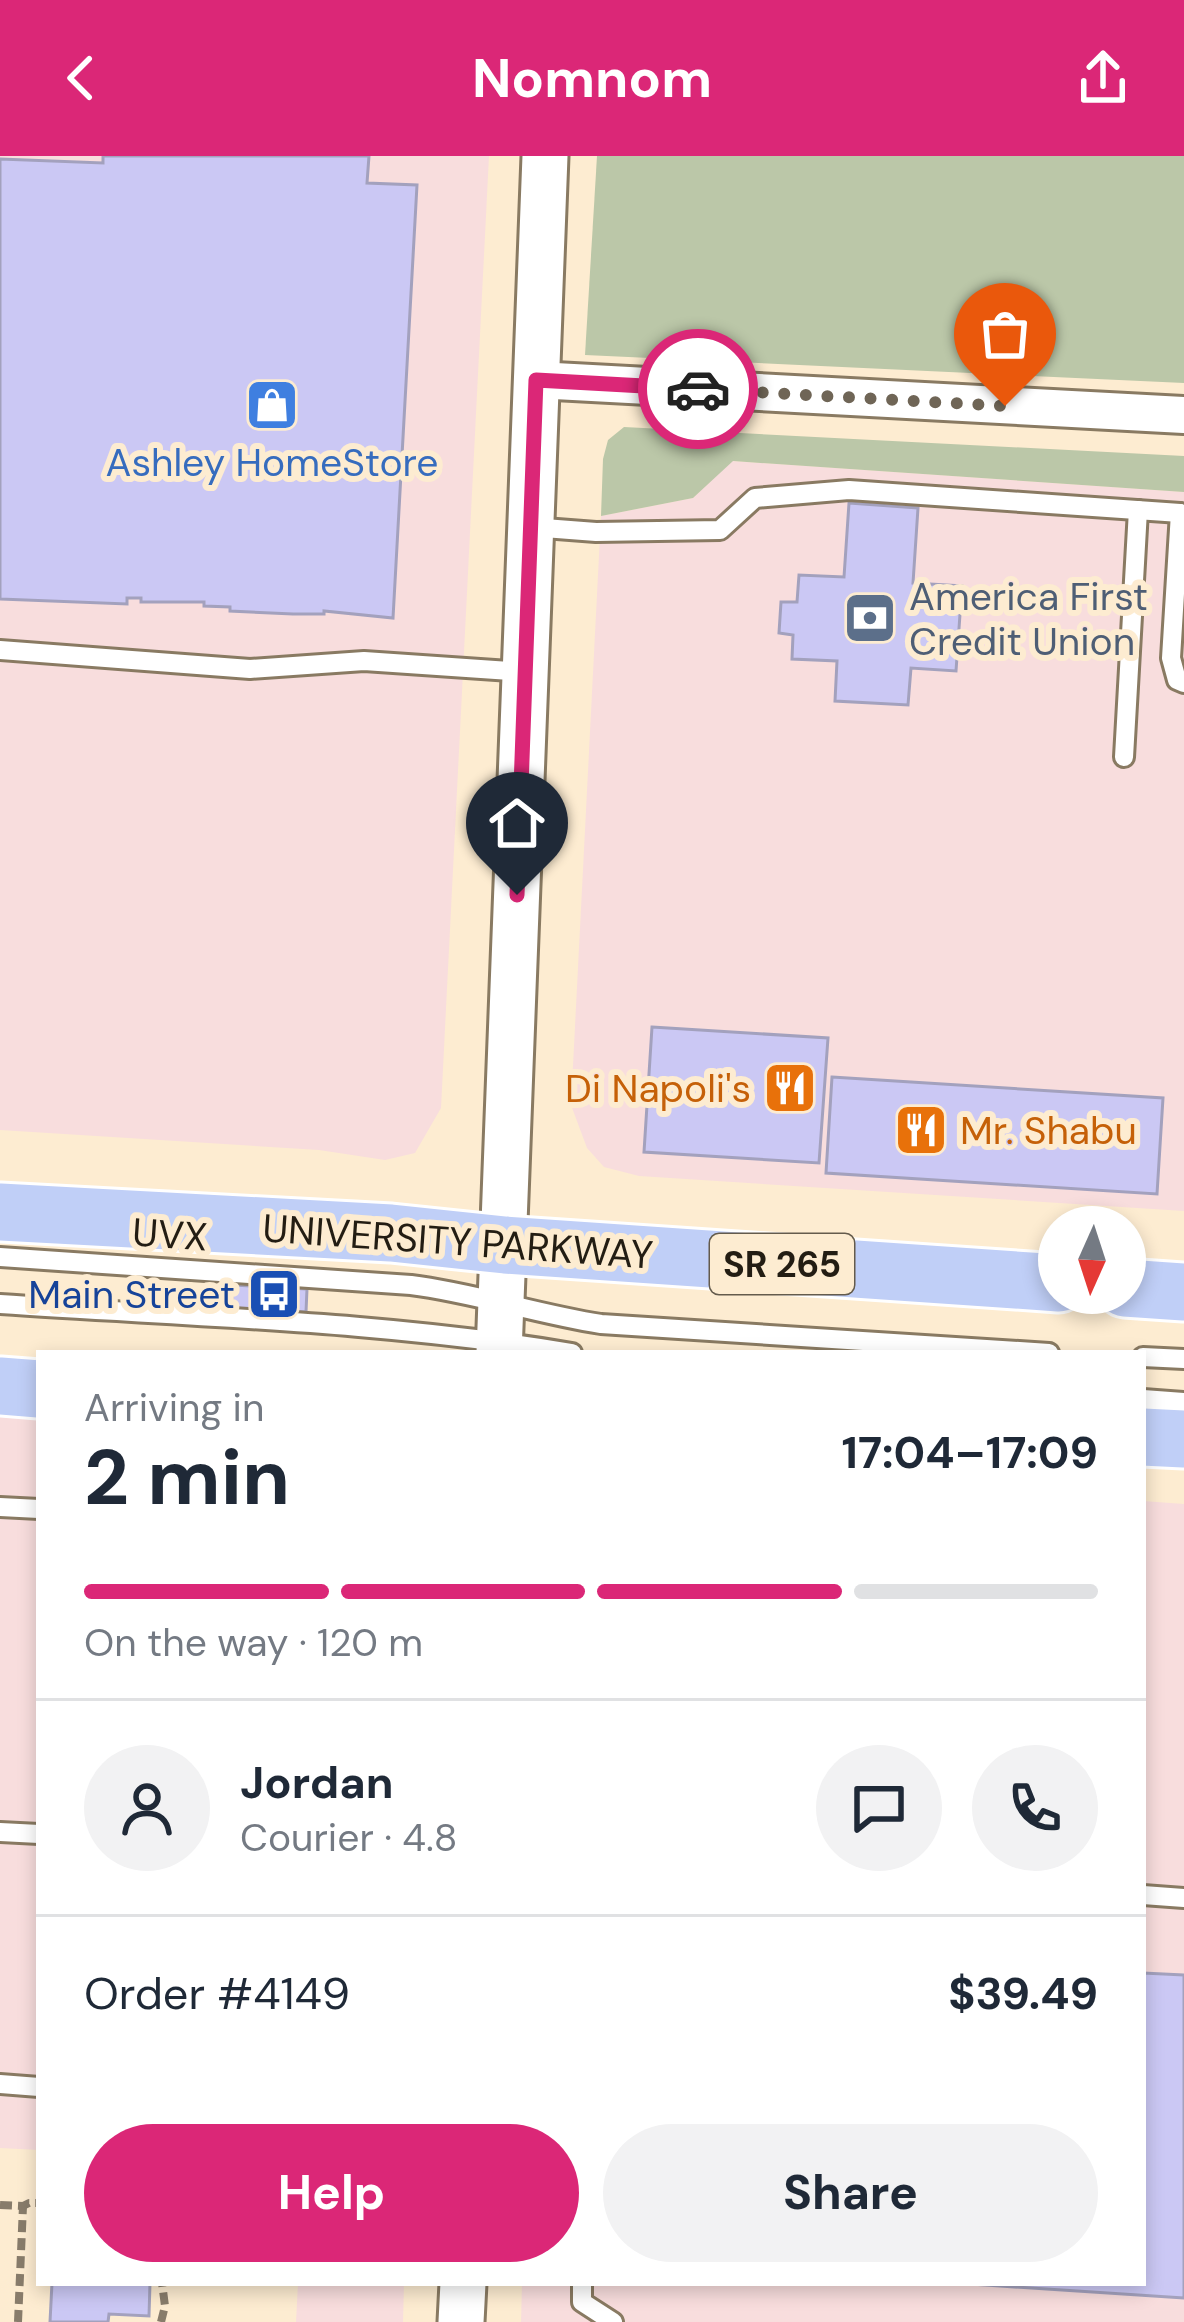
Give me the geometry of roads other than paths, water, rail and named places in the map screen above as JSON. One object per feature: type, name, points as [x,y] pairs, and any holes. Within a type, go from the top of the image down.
[{"type":"main road","name":"UNIVERSITY PARKWAY","points":[[0,1213],[391,1233],[1038,1282]]},
{"type":"main road","points":[[1146,1289],[1184,1292]]},
{"type":"main road","points":[[0,1386],[36,1388]]},
{"type":"main road","points":[[1146,1437],[1184,1439]]},
{"type":"street","points":[[500,1333],[545,156]]},
{"type":"street","points":[[536,380],[1184,415]]},
{"type":"street","points":[[461,2322],[463,2286]]},
{"type":"lane","points":[[531,527],[596,532],[720,530],[755,498],[849,490],[1182,514],[1171,658],[1177,680],[1184,683]]},
{"type":"lane","points":[[1124,757],[1138,510]]},
{"type":"lane","points":[[0,650],[250,669],[364,661],[525,672]]},
{"type":"lane","name":"UVX","points":[[0,1257],[458,1292],[500,1333],[561,1350]]},
{"type":"lane","name":"UVX","points":[[0,1304],[500,1333],[601,1324],[1003,1350]]},
{"type":"lane","points":[[1146,1357],[1184,1359]]},
{"type":"lane","points":[[1146,1400],[1184,1402]]},
{"type":"lane","points":[[0,1507],[36,1510]]},
{"type":"lane","points":[[0,1832],[36,1834]]},
{"type":"lane","points":[[1146,1895],[1184,1898]]},
{"type":"lane","points":[[0,2084],[36,2087]]},
{"type":"lane","points":[[582,2286],[582,2302],[613,2322]]},
{"type":"place","name":"Ashley HomeStore","points":[[272,405]]},
{"type":"place","name":"America First Credit Union","points":[[870,618]]},
{"type":"place","name":"Di Napoli's","points":[[790,1088]]},
{"type":"place","name":"Mr. Shabu","points":[[921,1130]]},
{"type":"place","name":"Main Street","points":[[274,1294]]}]
